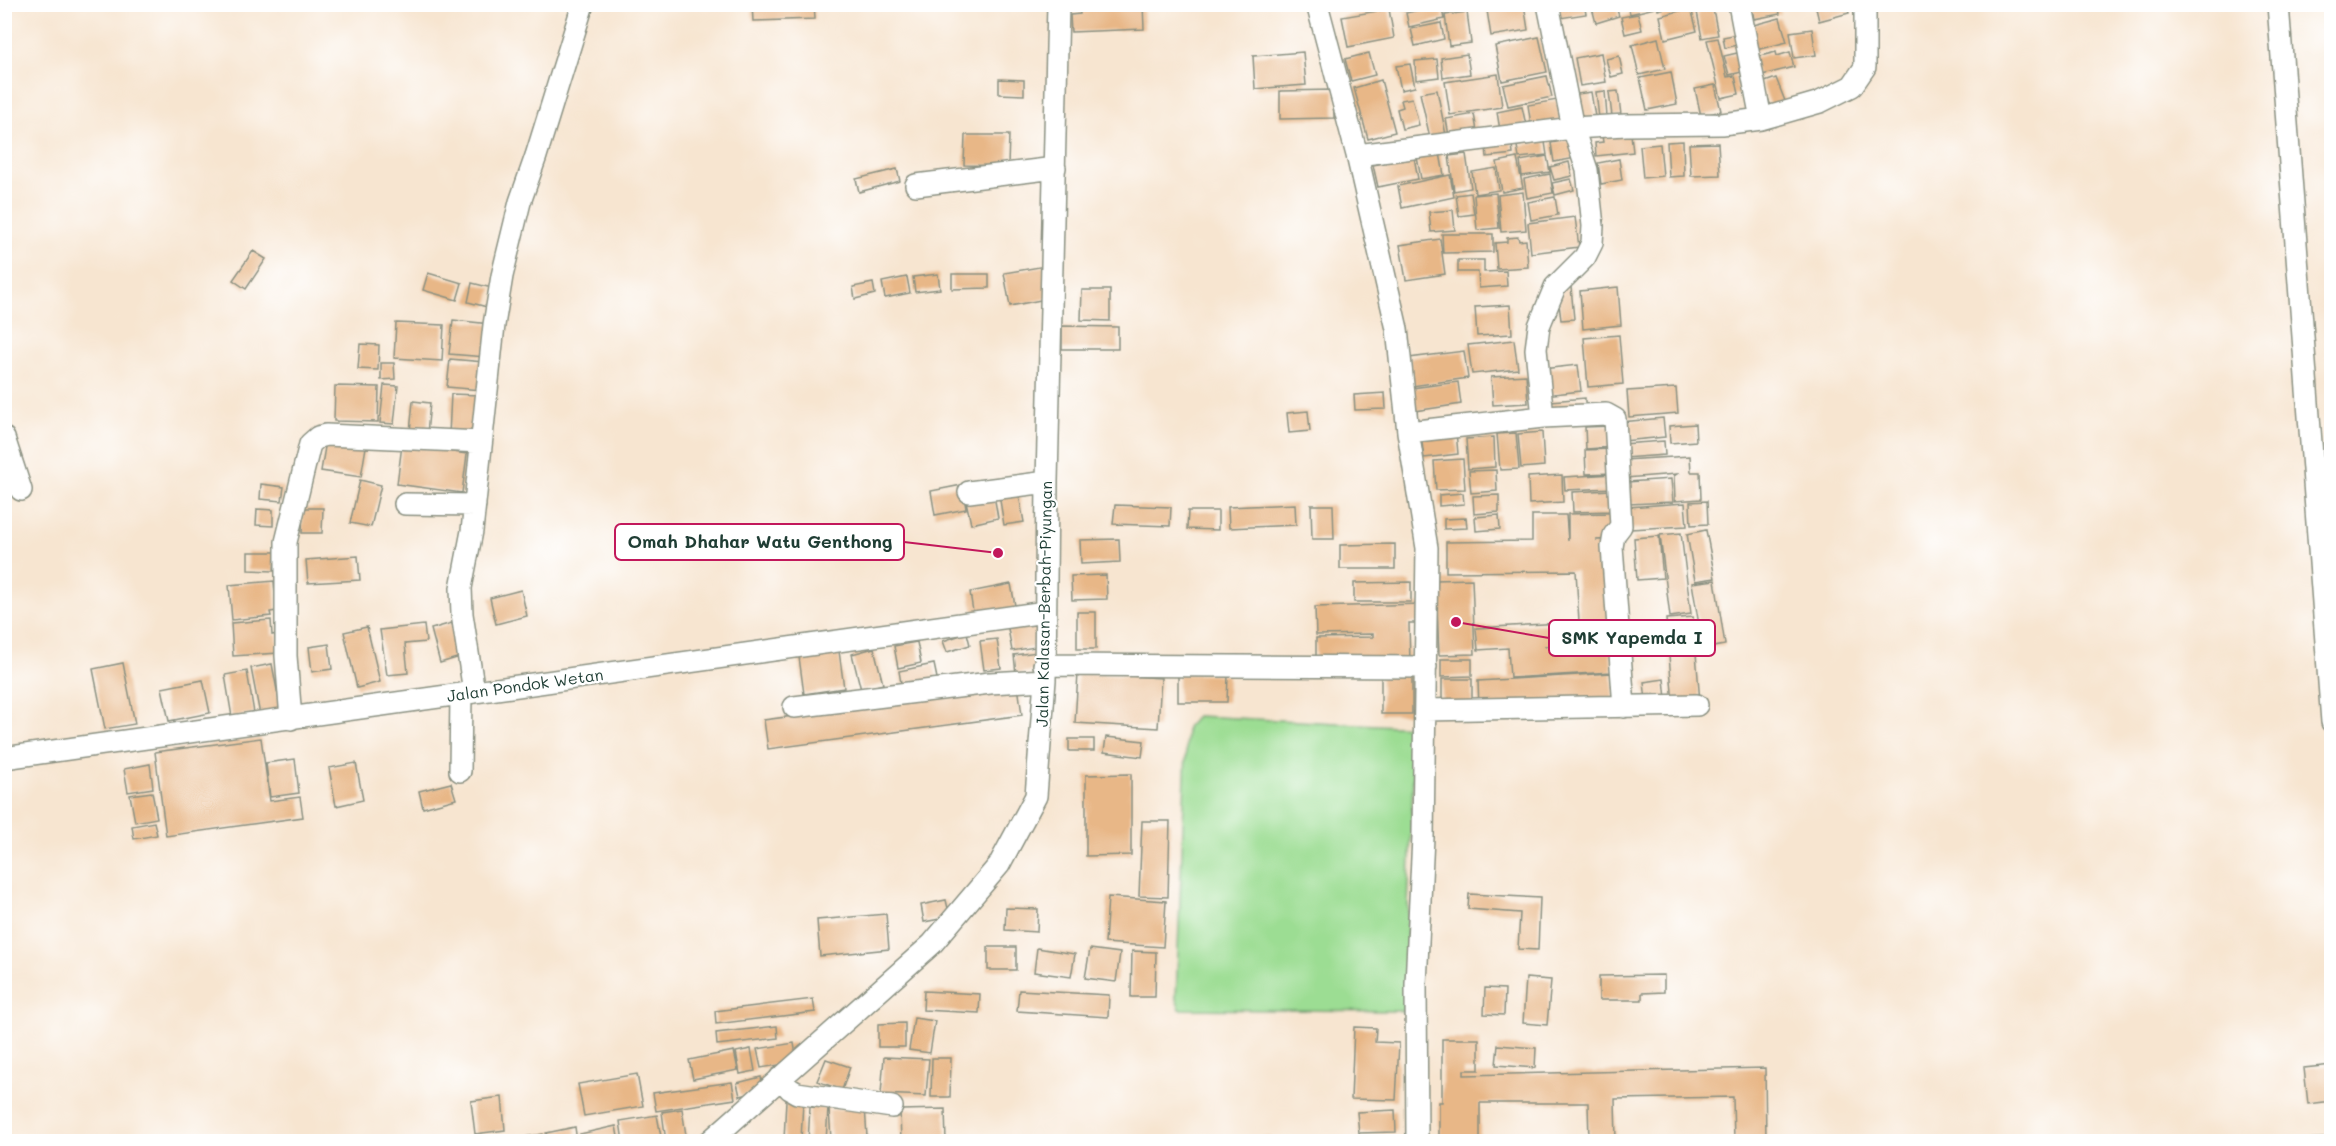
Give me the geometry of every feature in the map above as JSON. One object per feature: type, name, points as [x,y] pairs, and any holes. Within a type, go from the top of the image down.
[{"type":"street","points":[[460,771],[467,693],[461,588],[476,505],[488,367],[502,276],[520,202],[583,4]]},
{"type":"street","name":"Jalan Kalasan-Berbah-Piyungan","points":[[708,1142],[932,944],[999,865],[1036,796],[1045,672],[1058,4]]},
{"type":"street","points":[[1317,4],[1357,155],[1397,329],[1408,432],[1427,548],[1423,837],[1416,984],[1417,1142]]},
{"type":"street","points":[[1543,417],[1536,349],[1539,326],[1555,287],[1585,257],[1592,243],[1593,226],[1587,170],[1573,128],[1548,4]]},
{"type":"street","points":[[1739,4],[1761,119]]},
{"type":"street","points":[[1357,155],[1608,125],[1722,124],[1761,119],[1820,102],[1852,86],[1865,67],[1865,4]]},
{"type":"street","points":[[2278,4],[2331,722]]},
{"type":"street","points":[[916,185],[1055,168]]},
{"type":"street","points":[[1408,432],[1543,417],[1606,414],[1615,419],[1621,526],[1614,535],[1612,547],[1624,707]]},
{"type":"street","points":[[291,718],[286,656],[286,542],[310,444],[318,437],[326,435],[481,442]]},
{"type":"street","points":[[4,438],[21,490]]},
{"type":"street","points":[[969,492],[1047,482]]},
{"type":"street","points":[[405,504],[476,505]]},
{"type":"street","name":"Jalan Pondok Wetan","points":[[4,758],[1045,612]]},
{"type":"street","points":[[794,707],[990,683],[1045,672],[1426,667]]},
{"type":"street","points":[[1425,710],[1696,705]]},
{"type":"street","points":[[780,1078],[797,1093],[892,1107]]},
{"type":"green space","points":[[1197,716],[1415,727],[1404,1011],[1180,1009],[1176,999],[1187,727]]},
{"type":"building","points":[[752,4],[814,4],[815,19],[753,21]]},
{"type":"building","points":[[1079,4],[1143,4],[1144,29],[1071,32],[1070,15],[1080,14]]},
{"type":"building","points":[[1402,4],[1426,4],[1426,5],[1404,11]]},
{"type":"building","points":[[1486,4],[1524,4],[1528,30],[1491,36]]},
{"type":"building","points":[[1558,4],[1584,4],[1586,14],[1560,18]]},
{"type":"building","points":[[1591,4],[1615,4],[1619,16],[1596,23]]},
{"type":"building","points":[[1628,4],[1655,4],[1655,8],[1630,14]]},
{"type":"building","points":[[1657,4],[1676,4],[1676,5],[1658,10]]},
{"type":"building","points":[[1751,4],[1778,4],[1780,14],[1754,19]]},
{"type":"building","points":[[1815,4],[1847,4],[1849,13],[1819,21]]},
{"type":"building","points":[[1441,5],[1444,19],[1409,27],[1406,13]]},
{"type":"building","points":[[1691,8],[1697,31],[1665,39],[1660,16]]},
{"type":"building","points":[[1389,9],[1394,38],[1348,47],[1342,17]]},
{"type":"building","points":[[1713,9],[1718,35],[1702,38],[1697,12]]},
{"type":"building","points":[[1467,12],[1471,43],[1449,46],[1445,15]]},
{"type":"building","points":[[1638,14],[1642,30],[1625,34],[1621,17]]},
{"type":"building","points":[[1780,18],[1787,42],[1752,51],[1746,27]]},
{"type":"building","points":[[1441,23],[1444,39],[1415,46],[1411,29]]},
{"type":"building","points":[[1812,29],[1816,55],[1794,58],[1790,32]]},
{"type":"building","points":[[1743,33],[1745,43],[1725,48],[1723,37]]},
{"type":"building","points":[[1539,37],[1547,72],[1502,81],[1495,46]]},
{"type":"building","points":[[1658,38],[1665,69],[1639,75],[1632,45]]},
{"type":"building","points":[[1718,38],[1727,77],[1735,76],[1739,94],[1721,98],[1707,40]]},
{"type":"building","points":[[1746,51],[1750,70],[1729,75],[1724,56]]},
{"type":"building","points":[[1303,52],[1306,85],[1255,89],[1253,56]]},
{"type":"building","points":[[1776,52],[1777,56],[1790,52],[1794,67],[1758,76],[1753,58]]},
{"type":"building","points":[[1369,53],[1375,75],[1351,81],[1345,59]]},
{"type":"building","points":[[1601,53],[1606,82],[1580,86],[1575,58]]},
{"type":"building","points":[[1467,54],[1470,74],[1443,78],[1441,58]]},
{"type":"building","points":[[1619,56],[1623,74],[1611,77],[1606,59]]},
{"type":"building","points":[[1437,59],[1439,77],[1416,80],[1415,61]]},
{"type":"building","points":[[1410,64],[1415,87],[1401,90],[1396,66]]},
{"type":"building","points":[[1671,72],[1677,104],[1647,110],[1640,78]]},
{"type":"building","points":[[1498,74],[1502,107],[1450,115],[1445,82]]},
{"type":"building","points":[[1547,76],[1552,97],[1508,106],[1503,85]]},
{"type":"building","points":[[1776,78],[1785,101],[1771,106],[1762,83]]},
{"type":"building","points":[[999,79],[1024,80],[1024,95],[999,94]]},
{"type":"building","points":[[1381,80],[1395,132],[1368,139],[1354,88]]},
{"type":"building","points":[[1715,85],[1721,111],[1701,116],[1695,89]]},
{"type":"building","points":[[1334,90],[1334,118],[1280,119],[1280,91]]},
{"type":"building","points":[[1437,90],[1446,135],[1430,138],[1420,93]]},
{"type":"building","points":[[1605,91],[1607,117],[1599,118],[1596,92]]},
{"type":"building","points":[[1618,91],[1621,115],[1612,116],[1609,92]]},
{"type":"building","points":[[1591,92],[1595,117],[1576,121],[1571,95]]},
{"type":"building","points":[[1412,98],[1419,125],[1402,129],[1397,109],[1403,107],[1401,100]]},
{"type":"building","points":[[1557,100],[1561,120],[1531,125],[1528,105]]},
{"type":"building","points":[[1522,107],[1526,125],[1500,130],[1497,112]]},
{"type":"building","points":[[1474,114],[1477,131],[1449,136],[1446,119]]},
{"type":"building","points":[[1630,125],[1633,152],[1596,156],[1595,143],[1603,142],[1601,129]]},
{"type":"building","points":[[965,135],[1009,135],[1008,166],[964,165]]},
{"type":"building","points":[[1511,136],[1513,154],[1487,157],[1485,138]]},
{"type":"building","points":[[1573,139],[1576,158],[1554,162],[1551,143]]},
{"type":"building","points":[[1683,141],[1684,176],[1669,177],[1667,142]]},
{"type":"building","points":[[1545,142],[1547,155],[1519,158],[1517,146]]},
{"type":"building","points":[[1718,143],[1720,175],[1691,176],[1689,144]]},
{"type":"building","points":[[1660,144],[1663,176],[1643,178],[1640,146]]},
{"type":"building","points":[[1440,153],[1444,175],[1421,179],[1417,157]]},
{"type":"building","points":[[1466,154],[1471,188],[1454,191],[1449,156]]},
{"type":"building","points":[[1547,156],[1550,172],[1522,176],[1520,161]]},
{"type":"building","points":[[1414,157],[1418,179],[1378,187],[1373,165]]},
{"type":"building","points":[[1517,158],[1523,188],[1502,192],[1497,162]]},
{"type":"building","points":[[1619,159],[1622,180],[1601,184],[1598,163]]},
{"type":"building","points":[[1569,162],[1572,176],[1554,180],[1550,167]]},
{"type":"building","points":[[1496,168],[1499,190],[1475,194],[1472,172]]},
{"type":"building","points":[[897,169],[900,181],[859,192],[856,179]]},
{"type":"building","points":[[1550,174],[1553,193],[1527,198],[1524,179]]},
{"type":"building","points":[[1450,175],[1454,197],[1402,208],[1398,186]]},
{"type":"building","points":[[1571,179],[1574,190],[1555,195],[1552,183]]},
{"type":"building","points":[[1523,192],[1526,230],[1501,232],[1498,195]]},
{"type":"building","points":[[1471,193],[1474,214],[1459,216],[1456,195]]},
{"type":"building","points":[[1496,193],[1499,228],[1477,230],[1474,195]]},
{"type":"building","points":[[1555,197],[1558,215],[1531,220],[1528,202]]},
{"type":"building","points":[[1453,210],[1455,230],[1431,232],[1429,212]]},
{"type":"building","points":[[1575,217],[1579,247],[1531,253],[1528,223]]},
{"type":"building","points":[[1442,234],[1493,234],[1493,252],[1443,253]]},
{"type":"building","points":[[1518,237],[1519,241],[1526,240],[1528,267],[1497,269],[1495,243],[1507,242],[1507,238]]},
{"type":"building","points":[[1440,239],[1445,274],[1406,280],[1400,245]]},
{"type":"building","points":[[253,251],[266,259],[246,289],[233,280]]},
{"type":"building","points":[[1458,260],[1484,260],[1484,272],[1506,271],[1507,286],[1479,288],[1478,272],[1458,272]]},
{"type":"building","points":[[1045,266],[1051,298],[1010,306],[1004,273]]},
{"type":"building","points":[[428,273],[462,283],[457,300],[423,290]]},
{"type":"building","points":[[938,274],[940,289],[915,292],[913,277]]},
{"type":"building","points":[[952,274],[989,274],[989,288],[952,289]]},
{"type":"building","points":[[907,277],[910,293],[885,298],[882,282]]},
{"type":"building","points":[[472,283],[492,288],[487,307],[468,302]]},
{"type":"building","points":[[873,283],[875,294],[855,299],[853,287]]},
{"type":"building","points":[[1571,287],[1574,319],[1561,320],[1557,288]]},
{"type":"building","points":[[1618,287],[1621,325],[1583,329],[1580,291]]},
{"type":"building","points":[[1082,290],[1110,290],[1110,321],[1081,320]]},
{"type":"building","points":[[1510,305],[1512,334],[1477,336],[1475,307]]},
{"type":"building","points":[[453,320],[490,324],[486,357],[449,354]]},
{"type":"building","points":[[396,323],[444,325],[442,361],[394,358]]},
{"type":"building","points":[[1062,326],[1118,327],[1118,349],[1062,349]]},
{"type":"building","points":[[1619,335],[1623,384],[1588,387],[1584,338]]},
{"type":"building","points":[[1514,340],[1518,369],[1472,374],[1468,345]]},
{"type":"building","points":[[360,344],[379,345],[378,370],[358,369]]},
{"type":"building","points":[[1464,351],[1468,378],[1412,386],[1409,358]]},
{"type":"building","points":[[450,359],[484,362],[481,390],[447,387]]},
{"type":"building","points":[[381,363],[394,363],[395,379],[381,380]]},
{"type":"building","points":[[1578,365],[1581,391],[1545,395],[1542,369]]},
{"type":"building","points":[[1526,375],[1528,403],[1493,405],[1491,377]]},
{"type":"building","points":[[1458,382],[1461,404],[1415,411],[1412,388]]},
{"type":"building","points":[[384,385],[398,386],[394,424],[380,423]]},
{"type":"building","points":[[335,386],[379,387],[378,422],[334,421]]},
{"type":"building","points":[[1676,388],[1678,413],[1629,417],[1627,391]]},
{"type":"building","points":[[1385,393],[1386,409],[1355,410],[1354,395]]},
{"type":"building","points":[[451,394],[479,395],[477,436],[449,435]]},
{"type":"building","points":[[1585,398],[1585,414],[1551,416],[1551,401]]},
{"type":"building","points":[[413,401],[430,403],[427,434],[410,432]]},
{"type":"building","points":[[1308,411],[1310,431],[1289,433],[1287,413]]},
{"type":"building","points":[[1663,418],[1665,437],[1623,441],[1621,422]]},
{"type":"building","points":[[1695,424],[1696,441],[1670,443],[1669,426]]},
{"type":"building","points":[[1612,426],[1613,447],[1586,449],[1585,427]]},
{"type":"building","points":[[1456,431],[1458,454],[1424,458],[1421,434]]},
{"type":"building","points":[[1542,432],[1544,466],[1521,468],[1518,434]]},
{"type":"building","points":[[1516,433],[1519,469],[1500,470],[1497,434]]},
{"type":"building","points":[[1494,437],[1495,467],[1468,469],[1466,439]]},
{"type":"building","points":[[326,441],[366,447],[361,477],[321,471]]},
{"type":"building","points":[[1664,441],[1665,455],[1623,458],[1622,444]]},
{"type":"building","points":[[402,445],[467,454],[462,493],[397,484]]},
{"type":"building","points":[[1613,449],[1614,473],[1586,474],[1585,450]]},
{"type":"building","points":[[1690,456],[1691,472],[1700,472],[1701,499],[1675,501],[1674,476],[1677,474],[1625,478],[1624,460]]},
{"type":"building","points":[[1463,459],[1465,489],[1436,490],[1434,461]]},
{"type":"building","points":[[1496,470],[1497,491],[1471,493],[1469,471]]},
{"type":"building","points":[[1614,474],[1614,488],[1565,490],[1564,477]]},
{"type":"building","points":[[1562,475],[1563,502],[1529,504],[1528,477]]},
{"type":"building","points":[[1671,479],[1673,502],[1628,504],[1627,482]]},
{"type":"building","points":[[360,480],[381,485],[371,527],[350,523]]},
{"type":"building","points":[[261,484],[284,487],[282,501],[260,499]]},
{"type":"building","points":[[962,485],[966,509],[935,515],[931,491]]},
{"type":"building","points":[[1018,490],[1024,522],[1004,525],[999,494]]},
{"type":"building","points":[[1612,490],[1613,511],[1573,512],[1572,492]]},
{"type":"building","points":[[1463,493],[1464,504],[1439,506],[1439,495]]},
{"type":"building","points":[[994,495],[998,518],[971,524],[966,501]]},
{"type":"building","points":[[1499,495],[1499,512],[1474,514],[1473,496]]},
{"type":"building","points":[[1707,501],[1708,524],[1691,525],[1690,502]]},
{"type":"building","points":[[1685,503],[1687,526],[1630,529],[1628,507]]},
{"type":"building","points":[[1295,504],[1296,525],[1229,528],[1228,507]]},
{"type":"building","points":[[1115,505],[1171,507],[1170,526],[1113,524]]},
{"type":"building","points":[[1311,505],[1333,505],[1334,539],[1312,539]]},
{"type":"building","points":[[303,508],[323,508],[322,533],[302,533]]},
{"type":"building","points":[[257,509],[273,510],[273,526],[256,525]]},
{"type":"building","points":[[1188,511],[1218,511],[1218,530],[1187,529]]},
{"type":"building","points":[[1610,513],[1611,539],[1596,540],[1605,540],[1611,641],[1544,646],[1610,642],[1612,672],[1510,678],[1508,648],[1478,650],[1476,628],[1579,622],[1576,571],[1446,572],[1446,542],[1532,541],[1532,515],[1566,515],[1568,541],[1568,514]]},
{"type":"building","points":[[1499,515],[1500,529],[1476,531],[1475,517]]},
{"type":"building","points":[[1466,518],[1467,528],[1444,529],[1444,519]]},
{"type":"building","points":[[1706,530],[1715,578],[1695,581],[1687,534]]},
{"type":"building","points":[[1681,533],[1691,614],[1670,617],[1660,535]]},
{"type":"building","points":[[1659,536],[1663,578],[1637,580],[1634,538]]},
{"type":"building","points":[[1119,539],[1120,562],[1081,564],[1080,540]]},
{"type":"building","points":[[1395,544],[1395,569],[1340,569],[1340,545]]},
{"type":"building","points":[[248,552],[275,552],[274,571],[248,570]]},
{"type":"building","points":[[358,556],[360,580],[308,583],[306,560]]},
{"type":"building","points":[[1106,575],[1107,599],[1072,600],[1071,576]]},
{"type":"building","points":[[1472,579],[1475,654],[1439,655],[1436,580]]},
{"type":"building","points":[[1715,580],[1725,645],[1703,649],[1692,583]]},
{"type":"building","points":[[274,581],[276,611],[270,612],[271,616],[232,620],[229,585]]},
{"type":"building","points":[[1411,582],[1411,602],[1354,602],[1354,583]]},
{"type":"building","points":[[1011,584],[1016,611],[974,618],[970,592]]},
{"type":"building","points":[[521,590],[527,616],[496,624],[490,598]]},
{"type":"building","points":[[1421,604],[1421,623],[1409,623],[1410,663],[1316,666],[1316,638],[1373,637],[1373,634],[1316,635],[1315,607]]},
{"type":"building","points":[[1077,612],[1096,612],[1096,649],[1077,649]]},
{"type":"building","points":[[1693,617],[1700,702],[1673,704],[1666,619]]},
{"type":"building","points":[[1036,618],[1041,646],[1012,651],[1007,623]]},
{"type":"building","points":[[271,620],[272,635],[277,634],[279,653],[233,656],[231,623]]},
{"type":"building","points":[[452,623],[460,657],[440,663],[431,629]]},
{"type":"building","points":[[424,625],[426,642],[405,644],[408,673],[387,675],[380,630]]},
{"type":"building","points":[[367,627],[380,682],[357,688],[344,632]]},
{"type":"building","points":[[967,633],[970,645],[947,652],[943,641]]},
{"type":"building","points":[[997,639],[1001,668],[984,670],[980,641]]},
{"type":"building","points":[[917,642],[921,663],[898,668],[894,646]]},
{"type":"building","points":[[329,644],[332,669],[312,672],[309,647]]},
{"type":"building","points":[[874,648],[883,684],[861,690],[852,654]]},
{"type":"building","points":[[839,651],[844,688],[804,694],[799,657]]},
{"type":"building","points":[[1038,652],[1040,670],[1016,674],[1014,655]]},
{"type":"building","points":[[1441,659],[1472,659],[1472,676],[1441,677]]},
{"type":"building","points":[[123,663],[135,724],[105,729],[93,669]]},
{"type":"building","points":[[272,664],[281,712],[260,715],[251,668]]},
{"type":"building","points":[[934,664],[938,683],[902,689],[899,671]]},
{"type":"building","points":[[247,671],[254,713],[232,717],[225,675]]},
{"type":"building","points":[[1078,673],[1161,678],[1158,728],[1075,723]]},
{"type":"building","points":[[1612,673],[1614,699],[1479,707],[1478,681]]},
{"type":"building","points":[[1178,674],[1228,675],[1227,702],[1178,702]]},
{"type":"building","points":[[1412,674],[1412,714],[1381,714],[1381,675]]},
{"type":"building","points":[[1442,679],[1472,679],[1472,705],[1442,705]]},
{"type":"building","points":[[1664,679],[1666,699],[1646,701],[1644,682]]},
{"type":"building","points":[[203,680],[210,713],[169,721],[162,688]]},
{"type":"building","points":[[1018,686],[1022,715],[768,749],[764,720]]},
{"type":"building","points":[[1106,737],[1144,741],[1142,757],[1104,752]]},
{"type":"building","points":[[261,738],[270,801],[300,797],[303,817],[166,836],[155,752]]},
{"type":"building","points":[[1069,739],[1094,739],[1094,751],[1069,751]]},
{"type":"building","points":[[295,759],[299,793],[270,797],[266,763]]},
{"type":"building","points":[[356,763],[363,800],[336,806],[329,768]]},
{"type":"building","points":[[150,764],[153,788],[128,792],[124,769]]},
{"type":"building","points":[[1131,774],[1131,855],[1086,856],[1086,775]]},
{"type":"building","points":[[451,783],[456,799],[423,808],[419,791]]},
{"type":"building","points":[[152,792],[157,818],[135,822],[130,795]]},
{"type":"building","points":[[1142,821],[1170,821],[1168,897],[1139,896]]},
{"type":"building","points":[[154,822],[157,835],[134,839],[132,826]]},
{"type":"building","points":[[1469,894],[1540,898],[1538,950],[1518,949],[1520,913],[1468,909]]},
{"type":"building","points":[[1108,897],[1166,901],[1163,947],[1105,943]]},
{"type":"building","points":[[946,900],[950,917],[924,922],[921,905]]},
{"type":"building","points":[[1006,908],[1038,909],[1037,932],[1005,930]]},
{"type":"building","points":[[886,914],[889,949],[820,956],[817,920]]},
{"type":"building","points":[[988,947],[1016,947],[1016,970],[988,970]]},
{"type":"building","points":[[1037,948],[1075,954],[1071,977],[1034,972]]},
{"type":"building","points":[[1090,949],[1120,953],[1116,982],[1085,978]]},
{"type":"building","points":[[1132,951],[1156,952],[1155,997],[1131,997]]},
{"type":"building","points":[[1664,975],[1664,992],[1642,993],[1642,1000],[1599,1000],[1599,976]]},
{"type":"building","points":[[1526,978],[1551,980],[1547,1025],[1523,1023]]},
{"type":"building","points":[[1485,988],[1505,989],[1504,1015],[1484,1014]]},
{"type":"building","points":[[1019,990],[1109,995],[1108,1017],[1017,1011]]},
{"type":"building","points":[[924,991],[980,994],[979,1013],[923,1010]]},
{"type":"building","points":[[813,999],[815,1012],[716,1024],[715,1011]]},
{"type":"building","points":[[914,1018],[935,1021],[930,1053],[909,1050]]},
{"type":"building","points":[[905,1023],[905,1047],[878,1047],[878,1024]]},
{"type":"building","points":[[777,1026],[778,1038],[717,1045],[716,1033]]},
{"type":"building","points":[[1354,1027],[1376,1028],[1375,1042],[1399,1043],[1396,1100],[1351,1099]]},
{"type":"building","points":[[1442,1039],[1479,1039],[1479,1070],[1464,1070],[1464,1075],[1765,1068],[1766,1142],[1734,1142],[1733,1097],[1615,1099],[1616,1142],[1589,1142],[1588,1103],[1480,1103],[1480,1142],[1439,1142],[1439,1102],[1442,1102]]},
{"type":"building","points":[[794,1043],[797,1062],[761,1068],[757,1049]]},
{"type":"building","points":[[1498,1045],[1536,1048],[1535,1068],[1496,1065]]},
{"type":"building","points":[[751,1049],[755,1071],[740,1074],[736,1052]]},
{"type":"building","points":[[734,1051],[738,1070],[693,1079],[689,1060]]},
{"type":"building","points":[[884,1057],[929,1059],[926,1096],[881,1094]]},
{"type":"building","points":[[932,1058],[951,1058],[950,1097],[931,1097]]},
{"type":"building","points":[[826,1059],[850,1067],[842,1090],[817,1081]]},
{"type":"building","points":[[2332,1065],[2332,1101],[2308,1104],[2304,1068]]},
{"type":"building","points":[[637,1074],[643,1106],[584,1116],[578,1084]]},
{"type":"building","points":[[761,1077],[764,1091],[740,1096],[737,1083]]},
{"type":"building","points":[[732,1082],[735,1099],[656,1111],[653,1093]]},
{"type":"building","points":[[502,1097],[505,1130],[475,1134],[471,1101]]},
{"type":"building","points":[[786,1100],[803,1101],[801,1140],[784,1140]]},
{"type":"building","points":[[810,1107],[828,1108],[826,1142],[808,1142]]},
{"type":"building","points":[[865,1107],[867,1137],[831,1139],[829,1110]]},
{"type":"building","points":[[682,1109],[687,1142],[666,1142],[662,1112]]},
{"type":"building","points":[[945,1109],[946,1142],[901,1142],[900,1110]]},
{"type":"building","points":[[1395,1110],[1396,1132],[1359,1133],[1357,1112]]},
{"type":"building","points":[[657,1115],[662,1142],[623,1142],[620,1121]]},
{"type":"building","points":[[616,1126],[619,1142],[582,1142],[580,1134]]},
{"type":"building","points":[[575,1127],[577,1142],[548,1142],[546,1133]]},
{"type":"building","points":[[543,1134],[544,1142],[504,1142],[503,1140]]},
{"type":"building","points":[[499,1135],[500,1142],[469,1142],[469,1140]]},
{"type":"building","points":[[1270,1137],[1270,1142],[1240,1142],[1240,1140]]},
{"type":"building","points":[[2332,1138],[2332,1142],[2299,1142],[2299,1139]]},
{"type":"place","name":"Omah Dhahar Watu Genthong","points":[[998,553]]},
{"type":"place","name":"SMK Yapemda I","points":[[1456,622]]}]
